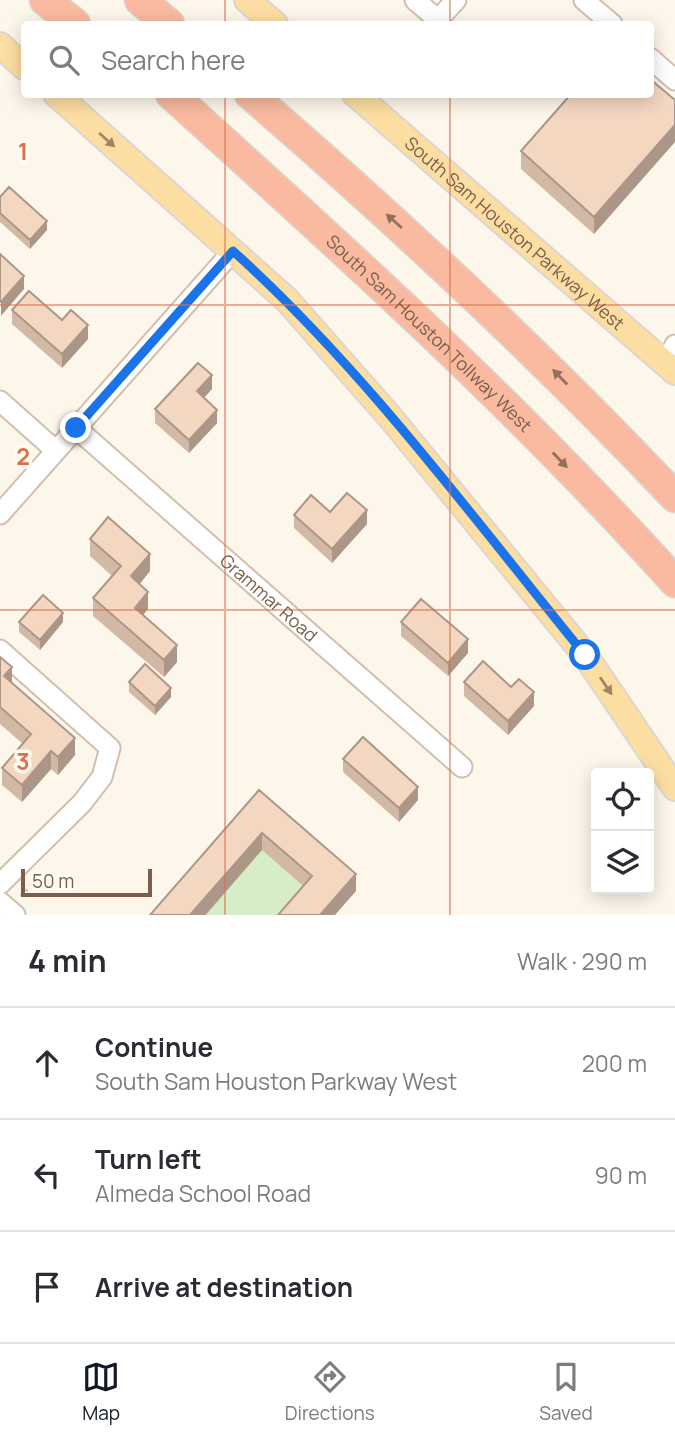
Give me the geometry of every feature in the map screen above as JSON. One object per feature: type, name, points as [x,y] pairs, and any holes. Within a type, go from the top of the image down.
[{"type":"highway","points":[[45,0],[71,21]]},
{"type":"highway","points":[[66,0],[90,21]]},
{"type":"highway","points":[[140,0],[165,21]]},
{"type":"highway","points":[[164,98],[311,222]]},
{"type":"highway","name":"South Sam Houston Tollway West","points":[[175,98],[395,297],[526,424],[675,582]]},
{"type":"highway","points":[[255,98],[348,179],[495,315],[675,497]]},
{"type":"main road","points":[[247,0],[272,21]]},
{"type":"main road","points":[[0,45],[21,64]]},
{"type":"main road","points":[[61,98],[287,300],[399,428],[585,655],[675,788]]},
{"type":"main road","name":"South Sam Houston Parkway West","points":[[363,98],[672,360]]},
{"type":"street","points":[[415,0],[435,21]]},
{"type":"street","points":[[437,21],[456,0]]},
{"type":"street","points":[[584,0],[608,21]]},
{"type":"street","points":[[654,62],[675,80]]},
{"type":"street","points":[[0,514],[233,251]]},
{"type":"street","points":[[0,401],[55,450]]},
{"type":"street","name":"Grammar Road","points":[[76,428],[462,767]]},
{"type":"street","points":[[0,650],[110,748],[102,777],[82,803],[0,884]]},
{"type":"path","points":[[11,906],[36,880]]},
{"type":"green space","points":[[262,850],[312,894],[293,915],[205,915]]},
{"type":"building","points":[[654,82],[675,100],[675,125],[594,217],[521,151],[567,98],[654,98]]},
{"type":"building","points":[[9,187],[47,221],[30,240],[0,213],[0,197]]},
{"type":"building","points":[[0,254],[24,276],[1,302],[0,302]]},
{"type":"building","points":[[29,291],[62,320],[71,310],[88,325],[62,354],[12,310]]},
{"type":"building","points":[[198,363],[212,375],[197,391],[217,410],[189,440],[155,409]]},
{"type":"building","points":[[347,493],[367,510],[332,549],[294,515],[311,495],[330,512]]},
{"type":"building","points":[[108,517],[150,554],[131,576],[148,592],[135,608],[177,645],[164,660],[93,598],[121,566],[90,539]]},
{"type":"building","points":[[43,595],[63,613],[40,640],[19,622]]},
{"type":"building","points":[[421,599],[468,639],[448,663],[401,622]]},
{"type":"building","points":[[0,657],[12,667],[4,676],[75,738],[58,757],[51,751],[22,785],[2,768],[31,734],[0,707]]},
{"type":"building","points":[[483,661],[511,687],[519,679],[534,692],[508,721],[464,682]]},
{"type":"building","points":[[145,664],[171,688],[155,706],[129,682]]},
{"type":"building","points":[[363,737],[418,787],[399,808],[343,759]]},
{"type":"building","points":[[259,790],[356,874],[320,915],[278,915],[312,876],[262,833],[190,915],[150,915]]},
{"type":"route","points":[[76,428],[233,251],[287,300],[390,417],[585,655]]}]
